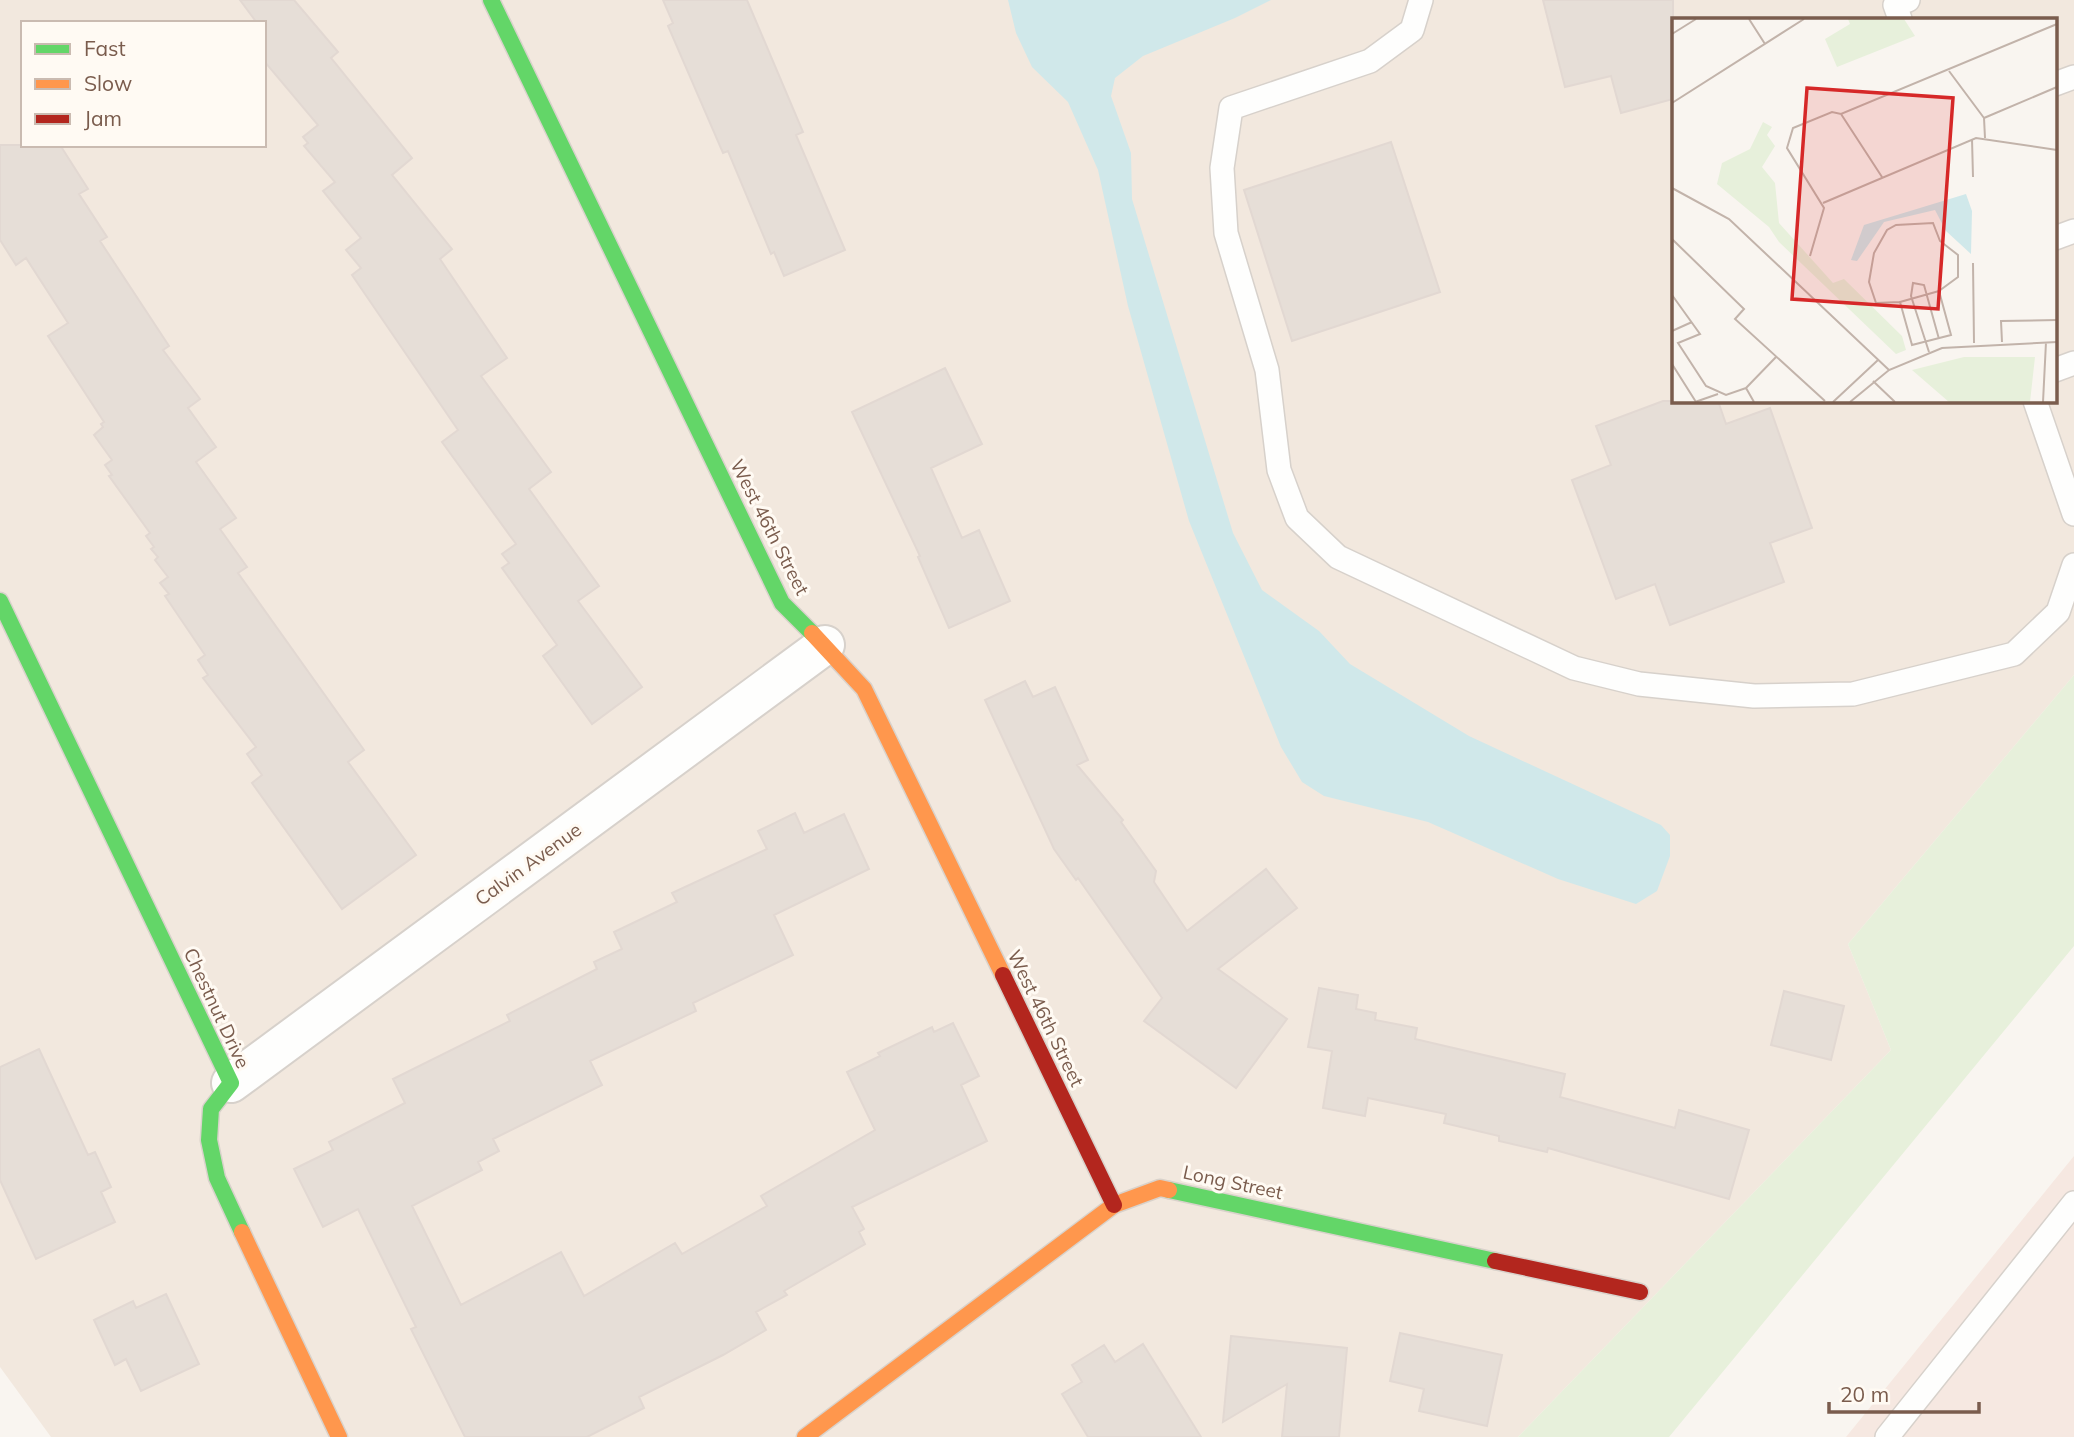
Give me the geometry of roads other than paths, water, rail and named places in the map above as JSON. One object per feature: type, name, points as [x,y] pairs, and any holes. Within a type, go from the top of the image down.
[{"type":"street","name":"West 46th Street","points":[[491,0],[782,603],[825,645],[864,689],[1114,1205]]},
{"type":"street","name":"Chestnut Drive","points":[[0,601],[231,1083],[211,1109],[209,1140],[217,1178],[339,1437]]},
{"type":"street","name":"Calvin Avenue","points":[[231,1083],[825,645]]},
{"type":"street","name":"Long Street","points":[[805,1437],[1114,1205],[1160,1188],[1640,1292]]},
{"type":"lane","points":[[1421,0],[1412,30],[1370,61],[1231,108],[1222,168],[1226,233],[1267,370],[1279,470],[1297,518],[1338,557],[1574,668],[1639,684],[1754,696],[1853,694],[2014,654],[2058,612],[2074,565]]},
{"type":"lane","points":[[2056,84],[2074,77]]},
{"type":"lane","points":[[2056,238],[2074,231]]},
{"type":"lane","points":[[2056,370],[2074,363]]},
{"type":"lane","points":[[2035,402],[2074,514]]},
{"type":"lane","points":[[1887,1437],[2074,1203]]},
{"type":"water","points":[[1008,0],[1271,0],[1143,56],[1115,78],[1111,96],[1131,153],[1132,199],[1233,533],[1262,590],[1319,631],[1350,664],[1469,736],[1661,825],[1670,835],[1670,856],[1657,891],[1636,904],[1558,879],[1428,822],[1324,796],[1302,782],[1281,747],[1189,521],[1128,306],[1098,170],[1068,102],[1032,67],[1016,33]]}]
